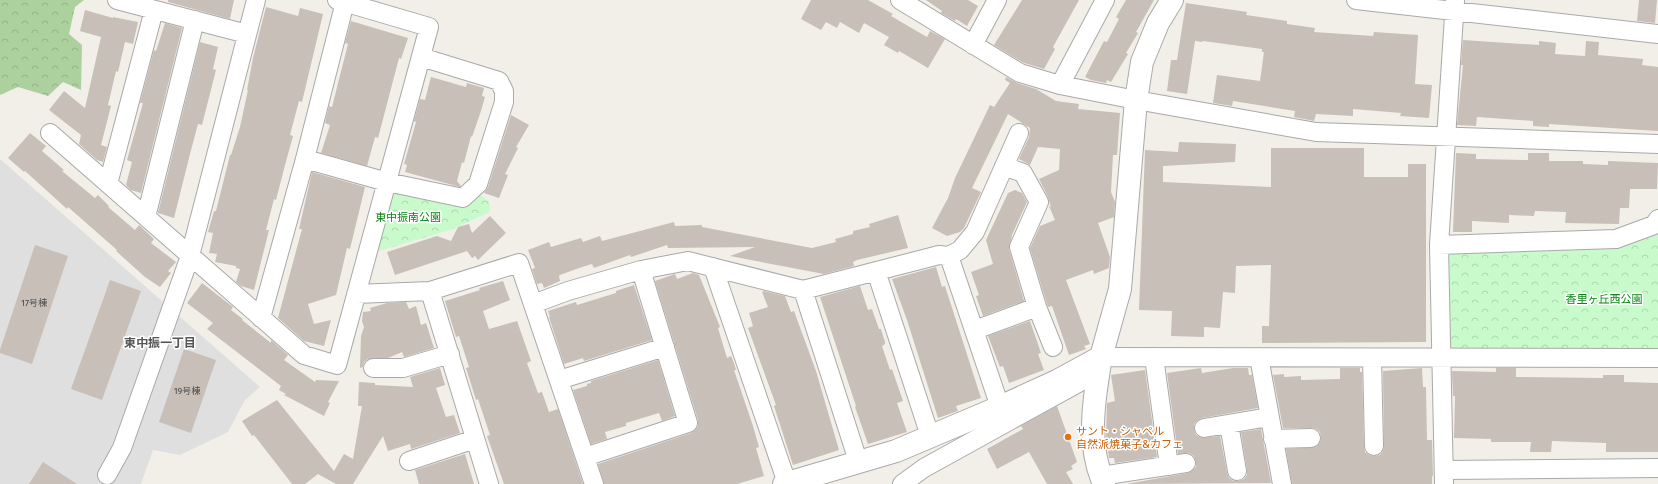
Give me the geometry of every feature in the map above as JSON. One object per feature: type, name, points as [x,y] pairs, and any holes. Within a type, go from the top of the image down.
[{"type":"street","points":[[117,0],[247,34]]},
{"type":"street","points":[[107,475],[122,448],[190,256],[256,0]]},
{"type":"street","points":[[900,0],[1020,73],[1060,85],[1136,100],[1316,132],[1658,144]]},
{"type":"street","points":[[973,45],[997,0]]},
{"type":"street","points":[[1060,85],[1105,0]]},
{"type":"street","points":[[1172,0],[1158,23],[1142,62],[1136,100],[1120,289],[1100,365],[1092,426],[1096,457],[1102,480],[1186,463]]},
{"type":"street","points":[[1356,0],[1455,6],[1658,34]]},
{"type":"street","points":[[50,133],[190,256],[261,318],[304,355],[337,364],[429,27],[341,1],[305,159],[261,318]]},
{"type":"street","points":[[1455,6],[1439,245],[1444,477],[1658,468]]},
{"type":"street","points":[[108,184],[154,10]]},
{"type":"street","points":[[146,217],[195,20]]},
{"type":"street","points":[[305,159],[387,182],[463,198],[478,184],[504,102],[504,91],[499,81],[421,56]]},
{"type":"street","points":[[532,304],[568,291],[641,270],[688,261],[804,290],[939,255],[949,256],[960,250],[975,232],[1019,133]]},
{"type":"street","points":[[1004,166],[1023,173],[1039,202],[1019,247],[1037,307],[1054,346]]},
{"type":"street","points":[[1439,245],[1616,239],[1654,225],[1658,219]]},
{"type":"street","points":[[949,256],[1000,406]]},
{"type":"street","points":[[356,294],[430,290],[519,263],[594,484]]},
{"type":"street","points":[[713,267],[786,484],[896,450],[1057,380],[1100,365],[1154,357],[1658,358]]},
{"type":"street","points":[[585,457],[688,423],[641,270]]},
{"type":"street","points":[[876,271],[930,436]]},
{"type":"street","points":[[430,290],[489,484]]},
{"type":"street","points":[[804,290],[858,461]]},
{"type":"street","points":[[975,330],[1037,307]]},
{"type":"street","points":[[559,380],[665,347]]},
{"type":"street","points":[[373,368],[403,368],[450,354]]},
{"type":"street","points":[[1154,357],[1169,466]]},
{"type":"street","points":[[1259,357],[1282,484]]},
{"type":"street","points":[[1372,358],[1374,446]]},
{"type":"street","points":[[902,484],[924,468],[1100,365]]},
{"type":"street","points":[[1204,428],[1269,417]]},
{"type":"street","points":[[1229,424],[1238,471]]},
{"type":"street","points":[[1273,439],[1311,438]]},
{"type":"street","points":[[409,461],[475,439]]},
{"type":"shaded area","points":[[0,159],[260,387],[245,400],[228,432],[180,455],[153,450],[141,484],[0,484]]},
{"type":"green space","points":[[0,0],[84,0],[75,7],[69,34],[82,45],[81,90],[63,82],[48,96],[18,87],[0,95]]},
{"type":"green space","name":"東中振南公園","points":[[398,191],[478,194],[489,201],[490,212],[450,230],[375,252],[388,197]]},
{"type":"green space","name":"香里ヶ丘西公園","points":[[1658,227],[1658,353],[1448,352],[1446,250]]},
{"type":"building","points":[[168,0],[234,0],[230,19],[168,2]]},
{"type":"building","points":[[811,0],[868,0],[893,14],[891,16],[927,37],[930,31],[945,39],[928,68],[899,51],[898,53],[884,45],[889,37],[864,23],[859,33],[840,22],[837,28],[826,22],[821,30],[801,19]]},
{"type":"building","points":[[926,0],[968,0],[978,6],[967,26],[956,19],[955,21],[941,13],[942,11]]},
{"type":"building","points":[[1022,0],[1079,0],[1053,47],[1055,49],[1044,69],[1024,63],[994,45]]},
{"type":"building","points":[[1126,0],[1154,0],[1136,32],[1138,33],[1126,53],[1128,54],[1111,82],[1107,80],[1106,83],[1091,80],[1085,77],[1104,41],[1107,42],[1119,19],[1116,17]]},
{"type":"building","points":[[1639,0],[1657,0],[1655,23],[1637,21]]},
{"type":"building","points":[[1186,3],[1247,12],[1246,15],[1287,21],[1287,24],[1315,28],[1314,32],[1373,36],[1374,32],[1418,35],[1415,84],[1432,85],[1429,118],[1400,116],[1401,113],[1353,109],[1353,116],[1316,114],[1314,121],[1294,117],[1295,111],[1233,101],[1232,106],[1213,103],[1217,75],[1260,81],[1264,52],[1262,52],[1262,49],[1203,41],[1195,41],[1187,94],[1167,91],[1171,60],[1177,60]]},
{"type":"building","points":[[266,7],[298,16],[300,8],[323,14],[302,102],[299,101],[290,135],[293,136],[276,200],[274,199],[266,230],[269,230],[254,290],[241,286],[236,282],[240,269],[236,268],[236,266],[215,262],[217,254],[209,253],[213,233],[208,232],[214,211],[216,211],[230,155],[240,127],[253,58]]},
{"type":"building","points":[[85,10],[113,18],[138,22],[133,44],[125,42],[118,72],[116,71],[108,105],[111,106],[101,145],[107,147],[103,162],[97,160],[79,144],[81,135],[49,110],[64,91],[85,108],[101,37],[80,31]]},
{"type":"building","points":[[351,21],[408,38],[401,59],[399,58],[378,138],[375,137],[367,166],[321,153],[330,125],[325,123],[329,106],[332,107],[348,44],[345,43]]},
{"type":"building","points":[[165,23],[182,28],[141,193],[131,190],[126,185],[132,162],[127,160],[143,103],[140,103],[154,50],[156,51]]},
{"type":"building","points":[[1463,40],[1539,45],[1539,41],[1556,43],[1555,54],[1585,56],[1586,41],[1599,42],[1598,55],[1643,59],[1642,65],[1658,67],[1658,131],[1549,124],[1549,127],[1533,126],[1533,121],[1477,117],[1476,126],[1457,125],[1463,65],[1461,65]]},
{"type":"building","points":[[200,42],[218,47],[213,69],[216,70],[202,125],[198,124],[174,218],[158,213]]},
{"type":"building","points":[[431,77],[466,87],[467,83],[484,88],[482,96],[485,97],[481,111],[472,137],[471,136],[464,163],[462,162],[457,181],[461,186],[460,187],[405,172],[407,165],[404,164],[416,122],[414,121],[420,99],[425,100]]},
{"type":"building","points":[[1006,77],[1017,83],[1036,89],[1056,101],[1079,104],[1078,109],[1120,113],[1117,155],[1113,155],[1111,192],[1115,202],[1114,217],[1098,223],[1110,257],[1109,268],[1094,274],[1093,270],[1066,280],[1090,344],[1084,346],[1086,349],[1069,355],[1052,306],[1048,307],[1030,248],[1040,226],[1055,220],[1049,206],[1051,207],[1048,197],[1039,179],[1059,170],[1060,149],[1038,147],[1030,165],[1019,159],[1029,137],[1030,128],[1008,114],[972,188],[981,192],[964,228],[960,232],[947,236],[932,228],[948,198],[955,178],[990,105],[994,107],[1010,83],[1005,80]]},
{"type":"building","points":[[511,115],[529,125],[516,147],[518,148],[505,174],[508,175],[499,198],[484,193],[488,187]]},
{"type":"building","points":[[30,133],[46,146],[42,151],[64,170],[62,171],[95,198],[98,195],[109,206],[108,207],[135,230],[139,225],[154,239],[151,243],[176,262],[168,271],[171,273],[160,287],[145,277],[68,207],[67,209],[25,171],[24,172],[8,158]]},
{"type":"building","points":[[1179,142],[1236,144],[1235,162],[1163,166],[1163,182],[1271,187],[1271,148],[1364,148],[1364,177],[1408,177],[1408,164],[1426,164],[1426,342],[1262,343],[1262,326],[1269,326],[1271,265],[1236,266],[1235,293],[1223,292],[1220,328],[1204,327],[1204,337],[1171,336],[1172,311],[1139,310],[1145,150],[1178,152]]},
{"type":"building","points":[[1456,153],[1476,154],[1476,159],[1528,160],[1528,153],[1549,153],[1549,161],[1583,161],[1583,164],[1608,165],[1608,161],[1658,163],[1657,189],[1630,189],[1629,208],[1620,208],[1619,224],[1565,223],[1566,212],[1535,211],[1534,216],[1509,215],[1509,223],[1472,221],[1472,232],[1453,232]]},
{"type":"building","points":[[312,172],[365,187],[350,249],[347,248],[336,295],[308,304],[314,324],[331,320],[324,346],[304,341],[278,318],[302,229],[299,229]]},
{"type":"building","points":[[1015,190],[1022,193],[1027,202],[1011,237],[1012,236],[1009,249],[1024,301],[983,316],[976,296],[979,295],[971,272],[993,264],[986,240],[1008,193]]},
{"type":"building","points":[[898,215],[908,248],[857,260],[853,262],[854,266],[824,274],[730,256],[755,247],[668,248],[667,245],[631,257],[630,255],[594,268],[592,264],[579,268],[560,275],[560,281],[544,288],[542,283],[537,284],[532,269],[535,268],[528,250],[549,242],[551,247],[581,238],[583,242],[600,236],[602,241],[674,222],[675,226],[702,225],[702,227],[812,248],[836,242],[835,239],[853,234],[853,231],[870,227],[869,224]]},
{"type":"building","points":[[490,216],[506,233],[478,260],[475,256],[472,258],[467,251],[395,275],[387,252],[437,236],[451,241],[458,227],[469,224],[472,233]]},
{"type":"building","points":[[35,245],[68,256],[32,364],[0,353],[0,350]]},
{"type":"building","points":[[936,267],[942,287],[945,286],[981,398],[956,406],[958,411],[938,418],[907,320],[892,279]]},
{"type":"building","points":[[693,273],[699,275],[720,327],[718,328],[727,358],[731,356],[734,363],[736,370],[734,370],[759,447],[756,448],[764,476],[737,484],[604,484],[598,464],[691,433],[698,426],[698,420],[655,281],[675,274],[677,279]]},
{"type":"building","points":[[110,280],[141,291],[102,400],[71,389]]},
{"type":"building","points":[[503,281],[510,300],[483,311],[489,329],[517,321],[531,361],[527,363],[538,393],[542,392],[549,412],[558,409],[583,484],[504,484],[487,436],[490,435],[478,399],[476,400],[466,368],[469,367],[459,336],[456,337],[445,301],[480,290],[479,288]]},
{"type":"building","points":[[202,283],[233,307],[231,310],[243,319],[242,320],[271,343],[271,340],[288,355],[284,360],[315,382],[316,380],[339,381],[328,402],[330,403],[324,416],[284,395],[286,394],[279,390],[281,386],[207,329],[213,323],[187,303]]},
{"type":"building","points":[[634,285],[652,340],[584,361],[583,358],[564,364],[548,311],[576,302],[577,305],[616,293],[616,291]]},
{"type":"building","points":[[860,286],[868,310],[872,309],[879,329],[881,329],[885,342],[882,346],[903,401],[897,403],[907,432],[868,444],[820,297]]},
{"type":"building","points":[[764,291],[785,296],[791,312],[794,311],[816,371],[839,450],[793,465],[774,406],[776,405],[748,328],[753,326],[749,313],[768,307],[762,292]]},
{"type":"building","points":[[406,302],[409,309],[416,306],[421,325],[426,323],[434,348],[404,357],[402,352],[388,358],[368,359],[364,362],[363,367],[360,368],[361,336],[364,327],[362,321],[363,312],[371,311],[370,308],[387,303]]},
{"type":"building","points":[[1030,321],[1041,353],[1038,354],[1044,370],[1009,383],[1003,366],[1000,367],[988,336]]},
{"type":"building","points":[[184,349],[216,360],[191,433],[159,422]]},
{"type":"building","points":[[658,360],[675,416],[662,421],[659,413],[626,423],[626,426],[605,432],[607,439],[591,444],[573,390],[587,386],[587,384],[591,383],[591,381]]},
{"type":"building","points":[[440,368],[445,385],[436,388],[446,417],[454,415],[460,433],[411,449],[410,444],[388,451],[383,436],[353,484],[336,484],[318,474],[305,484],[292,484],[254,435],[252,436],[242,421],[277,400],[334,471],[344,454],[353,459],[362,406],[358,406],[359,382],[375,383],[375,385],[413,387],[410,377]]},
{"type":"building","points":[[1201,368],[1202,373],[1233,368],[1248,368],[1249,375],[1252,375],[1258,408],[1202,418],[1194,424],[1194,430],[1196,435],[1201,438],[1220,436],[1229,478],[1233,481],[1238,481],[1244,479],[1247,475],[1241,432],[1261,429],[1271,483],[1126,484],[1188,473],[1196,467],[1194,456],[1189,453],[1178,454],[1167,373]]},
{"type":"building","points":[[1340,368],[1360,368],[1360,372],[1362,372],[1364,446],[1365,452],[1374,456],[1380,455],[1384,446],[1383,371],[1422,368],[1423,387],[1426,387],[1427,440],[1432,440],[1432,484],[1292,484],[1286,449],[1316,447],[1320,443],[1321,437],[1320,432],[1316,429],[1283,428],[1273,375],[1284,374],[1284,377],[1301,376],[1301,380],[1340,379]]},
{"type":"building","points":[[1496,368],[1516,368],[1516,377],[1603,378],[1603,375],[1624,375],[1624,382],[1658,383],[1658,452],[1606,452],[1606,443],[1552,441],[1551,452],[1530,452],[1531,442],[1491,442],[1491,439],[1454,438],[1455,396],[1453,396],[1452,371],[1496,372]]},
{"type":"building","points":[[1145,370],[1157,457],[1115,463],[1114,458],[1109,458],[1106,436],[1107,403],[1115,401],[1111,375]]},
{"type":"building","points":[[1057,406],[1077,462],[1071,466],[1073,469],[1066,472],[1073,484],[1047,484],[1029,452],[997,469],[987,449],[1023,429],[1021,426]]},
{"type":"building","points":[[465,454],[474,484],[419,484],[415,470]]},
{"type":"building","points":[[43,462],[77,484],[29,484]]},
{"type":"place","name":"サント・シャペル 自然派焼菓子&カフェ","points":[[1068,437]]},
{"type":"district","name":"東中振一丁目","points":[[160,343]]}]
